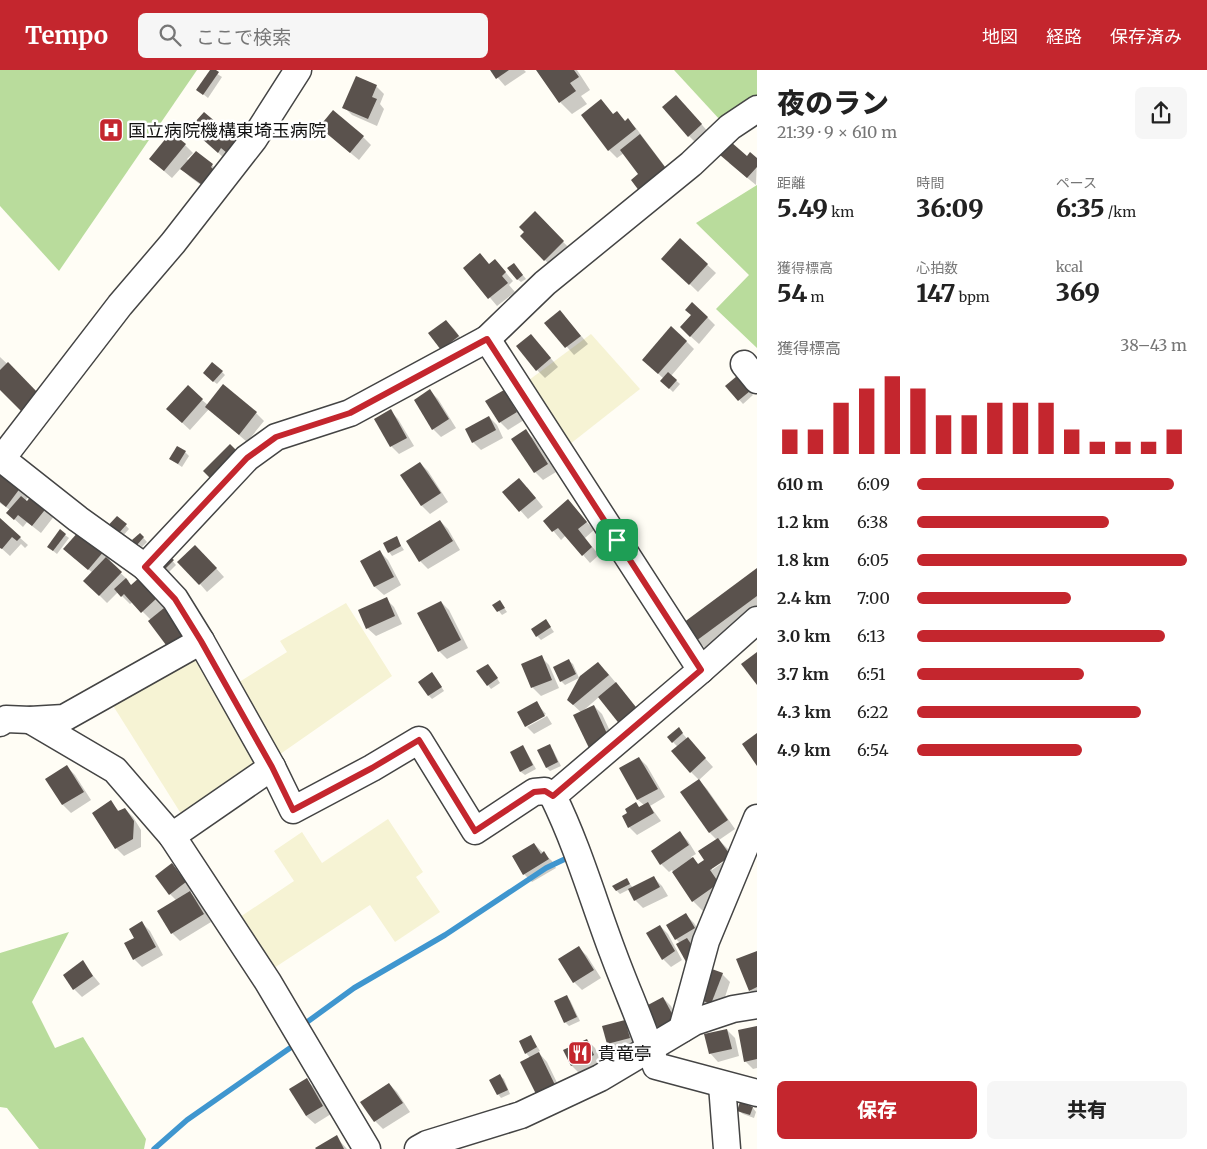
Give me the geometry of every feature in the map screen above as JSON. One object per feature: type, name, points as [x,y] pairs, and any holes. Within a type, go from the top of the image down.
[{"type":"street","points":[[298,70],[254,140],[173,242],[4,447],[78,519],[145,567],[175,599],[201,641],[272,767],[293,810],[372,768],[419,740],[475,831],[534,792],[545,791],[553,796],[582,864],[613,953],[656,1066],[757,1094]]},
{"type":"street","points":[[145,567],[247,458],[276,437],[350,413],[487,339],[545,283],[691,164],[730,127],[757,109]]},
{"type":"street","points":[[487,339],[701,670]]},
{"type":"street","points":[[553,796],[757,620]]},
{"type":"street","points":[[0,723],[6,719],[64,718],[201,641]]},
{"type":"street","points":[[30,720],[115,770],[172,836],[268,982],[368,1149]]},
{"type":"street","points":[[172,836],[272,767]]},
{"type":"street","points":[[682,1029],[706,941],[757,818]]},
{"type":"street","points":[[425,1147],[521,1115],[600,1078],[702,1019],[757,1005]]},
{"type":"street","points":[[722,1085],[727,1149]]},
{"type":"shaded area","points":[[591,334],[640,389],[565,448],[525,383]]},
{"type":"shaded area","points":[[346,603],[392,676],[276,757],[236,684],[287,652],[280,641]]},
{"type":"shaded area","points":[[201,653],[267,766],[185,820],[112,704]]},
{"type":"shaded area","points":[[388,819],[423,872],[416,877],[440,912],[395,942],[370,905],[271,970],[237,919],[294,881],[274,851],[302,832],[322,863]]},
{"type":"green space","points":[[0,70],[197,70],[59,271],[0,206]]},
{"type":"green space","points":[[674,70],[757,70],[757,101],[721,121]]},
{"type":"green space","points":[[757,185],[757,348],[716,309],[749,275],[696,223]]},
{"type":"green space","points":[[69,932],[32,1002],[55,1048],[83,1037],[146,1139],[144,1149],[39,1149],[7,1108],[0,1107],[0,953]]},
{"type":"building","points":[[210,70],[219,72],[203,95],[196,90]]},
{"type":"building","points":[[490,70],[509,70],[496,79]]},
{"type":"building","points":[[536,70],[574,70],[579,77],[570,83],[576,91],[559,103]]},
{"type":"building","points":[[356,76],[377,85],[372,97],[377,99],[368,119],[342,108]]},
{"type":"building","points":[[676,95],[702,124],[688,137],[662,107]]},
{"type":"building","points":[[601,99],[613,114],[617,111],[625,121],[628,118],[636,129],[608,151],[581,115]]},
{"type":"building","points":[[333,110],[364,136],[350,153],[319,127]]},
{"type":"building","points":[[204,112],[224,129],[227,125],[241,137],[227,153],[221,148],[218,153],[200,137],[206,131],[195,122]]},
{"type":"building","points":[[171,132],[186,144],[164,171],[149,159]]},
{"type":"building","points":[[640,134],[668,171],[640,192],[631,180],[638,174],[620,150]]},
{"type":"building","points":[[731,142],[747,156],[750,152],[757,158],[757,167],[747,178],[720,155]]},
{"type":"building","points":[[196,151],[213,164],[211,167],[216,172],[205,187],[180,169]]},
{"type":"building","points":[[535,211],[564,241],[544,261],[520,236],[524,232],[519,227]]},
{"type":"building","points":[[680,238],[708,264],[689,285],[661,259]]},
{"type":"building","points":[[480,253],[489,264],[495,259],[506,272],[502,276],[508,283],[488,299],[463,268]]},
{"type":"building","points":[[514,263],[523,275],[517,280],[507,268]]},
{"type":"building","points":[[692,302],[708,317],[690,337],[680,327],[691,315],[685,310]]},
{"type":"building","points":[[560,310],[581,336],[565,348],[544,323]]},
{"type":"building","points":[[446,320],[459,336],[441,350],[428,333]]},
{"type":"building","points":[[671,326],[687,341],[658,374],[642,360]]},
{"type":"building","points":[[531,334],[551,358],[536,371],[516,346]]},
{"type":"building","points":[[8,362],[39,394],[21,411],[0,390],[0,370]]},
{"type":"building","points":[[212,362],[223,371],[213,382],[203,373]]},
{"type":"building","points":[[668,372],[677,380],[669,389],[660,381]]},
{"type":"building","points":[[737,376],[750,391],[738,401],[725,386]]},
{"type":"building","points":[[223,384],[257,412],[239,435],[205,407]]},
{"type":"building","points":[[188,385],[203,399],[182,423],[166,409]]},
{"type":"building","points":[[430,389],[449,419],[432,430],[414,400]]},
{"type":"building","points":[[504,390],[517,412],[499,423],[485,401]]},
{"type":"building","points":[[391,409],[407,438],[390,447],[374,419]]},
{"type":"building","points":[[489,416],[496,430],[472,443],[465,429]]},
{"type":"building","points":[[526,429],[548,464],[534,473],[511,439]]},
{"type":"building","points":[[230,444],[239,453],[212,480],[203,471]]},
{"type":"building","points":[[177,446],[186,451],[178,464],[169,459]]},
{"type":"building","points":[[420,462],[441,493],[421,506],[400,475]]},
{"type":"building","points":[[2,472],[21,487],[6,507],[0,502],[0,476]]},
{"type":"building","points":[[519,478],[536,498],[519,512],[502,492]]},
{"type":"building","points":[[33,494],[48,506],[32,526],[18,515],[14,520],[6,513],[21,496],[27,501]]},
{"type":"building","points":[[568,499],[587,522],[578,529],[592,547],[582,556],[558,528],[552,532],[543,521]]},
{"type":"building","points":[[117,516],[127,524],[117,535],[103,531]]},
{"type":"building","points":[[0,518],[21,537],[17,541],[12,537],[2,549],[0,548]]},
{"type":"building","points":[[440,520],[453,541],[419,562],[406,541]]},
{"type":"building","points":[[60,529],[66,534],[53,551],[47,547]]},
{"type":"building","points":[[80,530],[104,551],[88,570],[63,549]]},
{"type":"building","points":[[140,533],[144,537],[137,545],[132,540]]},
{"type":"building","points":[[397,536],[401,546],[388,553],[383,543]]},
{"type":"building","points":[[195,545],[217,568],[199,585],[177,562]]},
{"type":"building","points":[[380,550],[394,577],[374,587],[360,561]]},
{"type":"building","points":[[169,556],[174,560],[163,571],[158,566]]},
{"type":"building","points":[[106,557],[122,572],[99,596],[83,581]]},
{"type":"building","points":[[757,568],[757,596],[696,641],[683,623]]},
{"type":"building","points":[[140,577],[158,597],[141,613],[124,594],[121,597],[114,589],[126,578],[131,585]]},
{"type":"building","points":[[387,597],[395,616],[366,629],[358,610]]},
{"type":"building","points":[[500,600],[505,608],[497,612],[492,605]]},
{"type":"building","points":[[441,601],[461,640],[438,652],[417,613]]},
{"type":"building","points":[[164,608],[186,636],[169,649],[148,621]]},
{"type":"building","points":[[546,619],[551,627],[536,637],[531,629]]},
{"type":"building","points":[[757,652],[757,685],[741,664]]},
{"type":"building","points":[[542,655],[552,680],[531,688],[521,664]]},
{"type":"building","points":[[569,659],[576,674],[560,682],[553,667]]},
{"type":"building","points":[[598,662],[609,675],[573,705],[567,700],[580,676]]},
{"type":"building","points":[[488,664],[498,678],[487,686],[476,671]]},
{"type":"building","points":[[432,672],[442,687],[428,696],[418,682]]},
{"type":"building","points":[[616,682],[639,711],[621,726],[598,697]]},
{"type":"building","points":[[537,701],[545,716],[525,727],[517,712]]},
{"type":"building","points":[[594,705],[609,738],[589,748],[573,715]]},
{"type":"building","points":[[679,727],[683,733],[672,743],[667,737]]},
{"type":"building","points":[[757,733],[757,766],[742,744]]},
{"type":"building","points":[[688,737],[706,758],[690,773],[671,751]]},
{"type":"building","points":[[550,744],[558,762],[546,768],[537,750]]},
{"type":"building","points":[[523,745],[533,765],[520,772],[510,752]]},
{"type":"building","points":[[639,757],[658,789],[637,800],[619,768]]},
{"type":"building","points":[[67,765],[84,792],[62,805],[45,779]]},
{"type":"building","points":[[699,779],[728,820],[709,833],[680,792]]},
{"type":"building","points":[[111,800],[118,811],[125,808],[134,821],[133,839],[115,849],[92,813]]},
{"type":"building","points":[[636,802],[639,807],[648,802],[654,813],[628,828],[622,816],[627,813],[625,809]]},
{"type":"building","points":[[680,831],[689,845],[660,865],[651,851]]},
{"type":"building","points":[[718,838],[731,856],[710,870],[719,883],[692,902],[672,872],[693,857],[698,864],[704,860],[698,851]]},
{"type":"building","points":[[534,843],[541,854],[544,851],[549,859],[523,875],[512,856]]},
{"type":"building","points":[[172,863],[186,882],[169,895],[155,876]]},
{"type":"building","points":[[654,876],[660,887],[634,901],[628,889]]},
{"type":"building","points":[[627,878],[630,884],[616,891],[612,886]]},
{"type":"building","points":[[190,891],[204,914],[171,934],[157,911]]},
{"type":"building","points":[[686,913],[695,928],[675,940],[666,925]]},
{"type":"building","points":[[142,921],[156,947],[133,960],[124,943],[134,938],[129,929]]},
{"type":"building","points":[[660,925],[675,951],[662,960],[646,933]]},
{"type":"building","points":[[687,938],[695,950],[690,969],[676,944]]},
{"type":"building","points":[[579,946],[594,970],[573,983],[558,959]]},
{"type":"building","points":[[757,951],[757,987],[749,991],[736,959]]},
{"type":"building","points":[[83,960],[93,976],[73,990],[63,975]]},
{"type":"building","points":[[709,968],[723,973],[711,1004],[698,999]]},
{"type":"building","points":[[567,995],[577,1017],[564,1023],[554,1001]]},
{"type":"building","points":[[663,997],[675,1019],[658,1028],[646,1006]]},
{"type":"building","points":[[625,1020],[630,1038],[607,1044],[602,1026]]},
{"type":"building","points":[[757,1026],[757,1059],[744,1062],[738,1030]]},
{"type":"building","points":[[727,1029],[732,1049],[709,1054],[704,1034]]},
{"type":"building","points":[[531,1035],[537,1047],[525,1054],[519,1041]]},
{"type":"building","points":[[587,1039],[594,1055],[571,1066],[563,1050]]},
{"type":"building","points":[[539,1052],[556,1087],[537,1096],[520,1062]]},
{"type":"building","points":[[500,1074],[508,1090],[497,1095],[489,1080]]},
{"type":"building","points":[[307,1078],[323,1106],[306,1116],[289,1089]]},
{"type":"building","points":[[389,1083],[403,1103],[374,1122],[360,1102]]},
{"type":"building","points":[[740,1102],[753,1107],[750,1115],[737,1111]]},
{"type":"building","points":[[337,1135],[344,1149],[315,1148]]},
{"type":"waterway","points":[[303,1025],[354,988],[445,935],[546,868],[565,859]]},
{"type":"waterway","points":[[154,1149],[187,1120],[290,1048]]},
{"type":"place","name":"国立病院機構東埼玉病院","points":[[111,130]]},
{"type":"place","name":"貴竜亭","points":[[580,1053]]},
{"type":"route","points":[[487,339],[617,540],[701,670],[553,796],[545,791],[534,792],[475,831],[419,740],[372,768],[293,810],[272,767],[201,641],[175,599],[145,567],[247,458],[276,437],[350,413],[487,339]]}]
